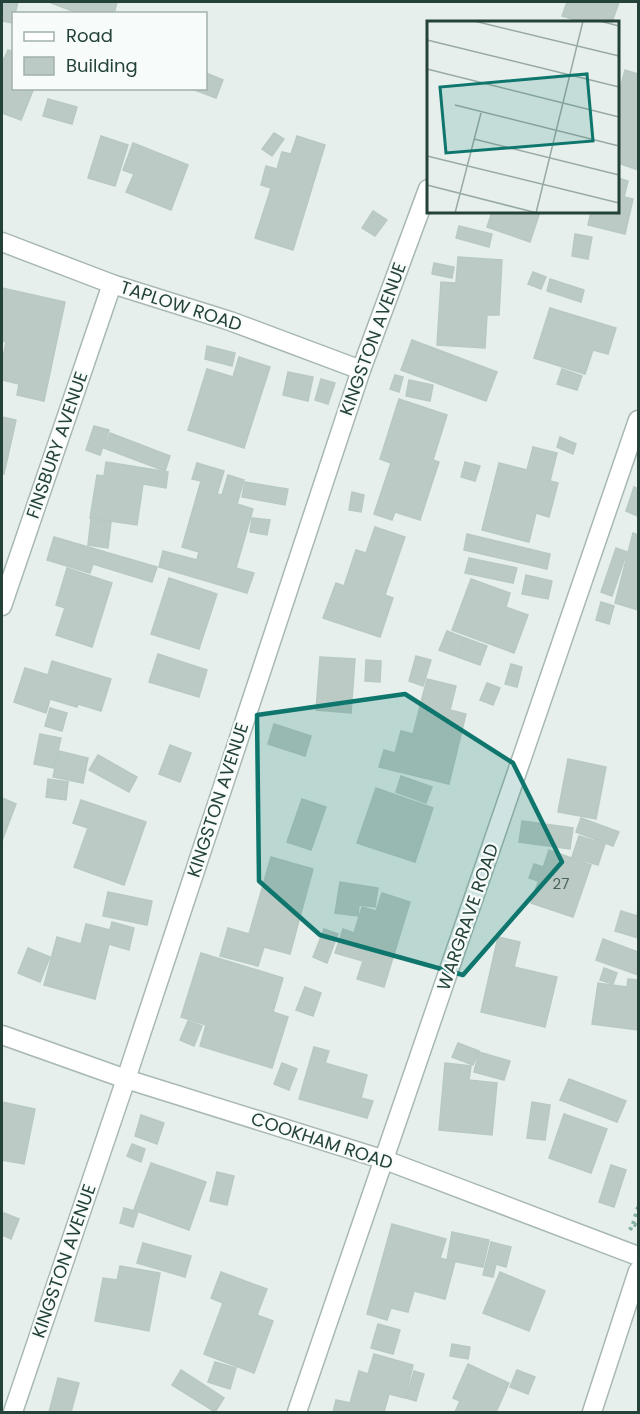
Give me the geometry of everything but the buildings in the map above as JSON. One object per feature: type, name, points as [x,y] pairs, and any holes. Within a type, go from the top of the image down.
[{"type":"street","name":"KINGSTON AVENUE","points":[[14,1413],[361,370],[427,194]]},
{"type":"street","name":"TAPLOW ROAD","points":[[2,242],[112,284],[230,321],[361,370]]},
{"type":"street","name":"FINSBURY AVENUE","points":[[2,606],[112,284]]},
{"type":"street","name":"WARGRAVE ROAD","points":[[297,1413],[639,420]]},
{"type":"street","name":"COOKHAM ROAD","points":[[2,1035],[126,1079],[385,1160],[639,1256]]},
{"type":"street","points":[[592,1413],[639,1270]]},
{"type":"path","points":[[633,1224],[639,1206]]},
{"type":"highlighted area","points":[[405,694],[513,763],[562,862],[463,975],[320,935],[259,881],[257,715]]}]
